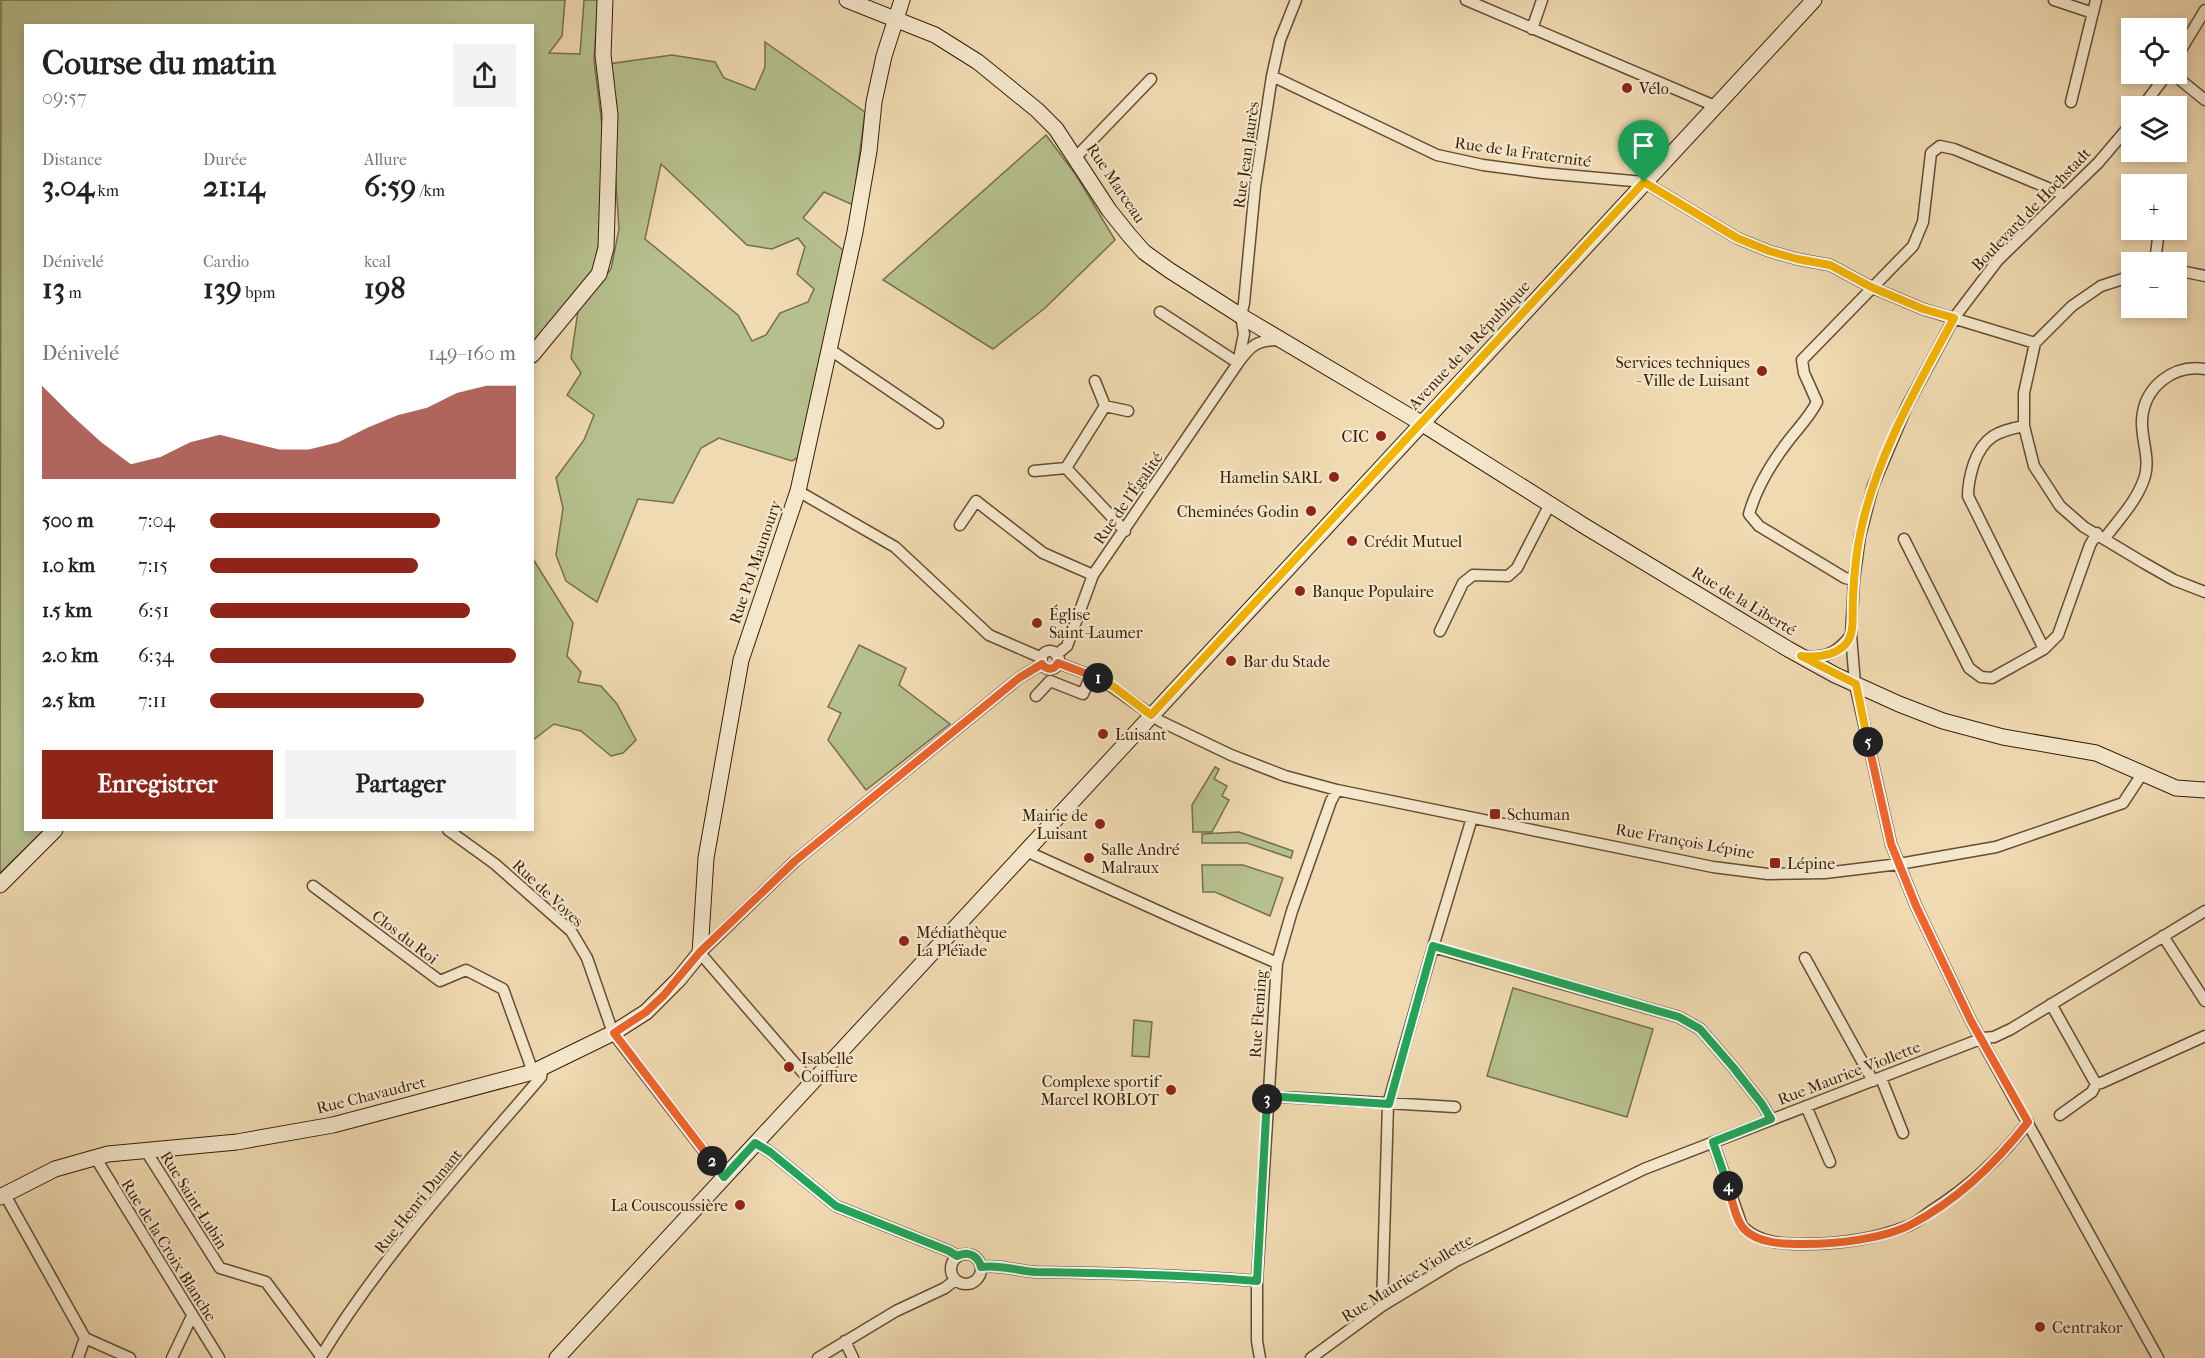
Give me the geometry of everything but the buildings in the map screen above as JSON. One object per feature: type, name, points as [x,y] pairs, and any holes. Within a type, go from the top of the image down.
[{"type":"street","points":[[534,353],[599,274],[606,248],[610,115],[603,55],[604,0]]},
{"type":"street","name":"Rue Marceau","points":[[847,0],[935,35],[978,62],[1037,110],[1056,129],[1109,210],[1144,252],[1241,316],[1421,423]]},
{"type":"street","name":"Rue Pol Maunoury","points":[[700,952],[706,858],[741,660],[798,491],[855,232],[869,151],[874,102],[884,56],[902,0]]},
{"type":"street","name":"Rue Jean Jaurès","points":[[1241,316],[1255,187],[1272,76],[1280,40],[1296,0]]},
{"type":"street","points":[[1466,0],[1715,106]]},
{"type":"street","points":[[1532,29],[1542,0]]},
{"type":"street","name":"Avenue de la République","points":[[557,1358],[1814,0]]},
{"type":"street","points":[[2054,0],[2093,13]]},
{"type":"street","points":[[2071,102],[2096,0]]},
{"type":"street","points":[[2187,40],[2205,10]]},
{"type":"street","name":"Rue de la Fraternité","points":[[1272,76],[1437,155],[1483,165],[1543,173],[1644,182]]},
{"type":"street","points":[[1076,157],[1151,79]]},
{"type":"street","points":[[2185,84],[2205,100]]},
{"type":"street","name":"Boulevard de Hochstadt","points":[[2121,136],[2098,163],[1998,260],[1954,318],[1907,406],[1873,486],[1861,528],[1854,580],[1851,635],[1856,684],[1891,844],[1916,906],[1971,1021],[1983,1038],[2158,1358]]},
{"type":"street","points":[[1854,580],[1845,578],[1759,526],[1749,514],[1753,498],[1786,444],[1810,416],[1817,402],[1804,373],[1802,360],[1913,246],[1923,222],[1931,153],[1940,146],[1954,149],[2065,195]]},
{"type":"street","points":[[1644,182],[1737,238],[1769,251],[1830,265],[1871,287],[1923,309],[2035,343]]},
{"type":"street","points":[[2187,272],[2205,276]]},
{"type":"street","points":[[2121,280],[2101,286],[2072,306],[2035,343],[2024,393],[2024,426],[2034,466],[2060,506],[2084,527],[2174,580],[2205,592]]},
{"type":"street","points":[[1160,312],[1238,363]]},
{"type":"street","name":"Rue de l'Égalité","points":[[1238,363],[1244,334],[1241,316]]},
{"type":"street","name":"Rue de l'Égalité","points":[[1057,659],[1067,646],[1093,575],[1238,363],[1248,350],[1263,340],[1281,340]]},
{"type":"street","points":[[829,349],[938,423]]},
{"type":"street","points":[[1904,539],[1969,668],[1981,677],[1992,678],[2044,649],[2058,635],[2090,545],[2135,499],[2145,475],[2146,457],[2142,420],[2147,401],[2157,383],[2170,373],[2195,367],[2205,369]]},
{"type":"street","points":[[1095,381],[1105,406]]},
{"type":"street","points":[[1066,468],[1105,406]]},
{"type":"street","points":[[1105,406],[1128,411]]},
{"type":"street","name":"Rue de la Liberté","points":[[1421,423],[1731,616],[1856,684],[1899,704],[1951,723],[2003,737],[2096,753],[2142,774]]},
{"type":"street","points":[[2024,426],[2003,430],[1989,438],[1979,449],[1968,482],[1968,496],[2044,649]]},
{"type":"street","points":[[1066,468],[1125,531]]},
{"type":"street","points":[[1034,471],[1066,468]]},
{"type":"street","points":[[798,491],[895,547],[989,635],[1042,661]]},
{"type":"street","points":[[960,525],[976,501],[1043,553],[1093,575]]},
{"type":"street","points":[[1440,631],[1463,583],[1473,576],[1508,576],[1517,568],[1550,504]]},
{"type":"street","points":[[1801,656],[1815,658],[1831,654],[1851,635]]},
{"type":"street","points":[[811,1082],[700,952],[795,861],[1042,661],[1047,652],[1052,652],[1057,659]]},
{"type":"street","name":"Rue François Lépine","points":[[1057,659],[1114,687],[1151,715],[1231,755],[1285,776],[1337,790],[1713,867],[1768,874],[1825,873],[1899,864],[1996,847],[2122,803],[2142,774]]},
{"type":"street","points":[[1036,696],[1050,681],[1081,696],[1091,675]]},
{"type":"street","points":[[2142,774],[2176,788],[2205,790]]},
{"type":"street","name":"Rue Fleming","points":[[1260,1358],[1257,1341],[1257,1281],[1277,963],[1292,910],[1337,790]]},
{"type":"street","points":[[1382,1306],[1389,1104],[1472,818]]},
{"type":"street","points":[[0,885],[54,831]]},
{"type":"street","name":"Rue de Voves","points":[[449,831],[495,864],[571,931],[587,958],[614,1033],[724,1177]]},
{"type":"street","points":[[1026,850],[1277,963]]},
{"type":"street","name":"Clos du Roi","points":[[313,886],[440,981],[466,970],[503,989],[538,1069]]},
{"type":"street","name":"Rue Maurice Viollette","points":[[1311,1358],[1382,1306],[1455,1261],[1644,1169],[1983,1038],[1994,1037],[2011,1029],[2205,911]]},
{"type":"street","points":[[2163,936],[2205,1001]]},
{"type":"street","points":[[1433,946],[1679,1017],[1700,1029],[1733,1067],[1771,1119]]},
{"type":"street","name":"Rue Chavaudret","points":[[7,1194],[55,1169],[95,1157],[237,1142],[333,1125],[538,1069],[614,1033],[646,1012],[664,995],[700,952]]},
{"type":"street","points":[[1804,958],[1877,1079],[1903,1133]]},
{"type":"street","points":[[2051,1004],[2096,1083]]},
{"type":"street","points":[[2096,1083],[2101,1083],[2205,1036]]},
{"type":"street","name":"Rue Henri Dunant","points":[[320,1357],[345,1317],[426,1212],[541,1077],[538,1069]]},
{"type":"street","points":[[2060,1115],[2092,1092],[2096,1083]]},
{"type":"street","points":[[1267,1096],[1455,1107]]},
{"type":"street","points":[[1806,1106],[1830,1162]]},
{"type":"street","points":[[1713,1142],[1742,1226],[1749,1234],[1784,1244],[1825,1244],[1863,1240],[1911,1225],[1959,1193],[2012,1144],[2028,1122]]},
{"type":"street","points":[[755,1143],[770,1152],[836,1206],[957,1256]]},
{"type":"street","name":"Rue Saint-Lubin","points":[[146,1151],[220,1268],[266,1282],[320,1357]]},
{"type":"street","name":"Rue de la Croix Blanche","points":[[95,1157],[219,1358]]},
{"type":"street","points":[[7,1194],[85,1338],[130,1358]]},
{"type":"street","points":[[962,1254],[972,1255],[980,1262],[981,1267],[980,1274],[973,1283],[961,1284],[955,1280],[950,1269],[957,1256],[962,1254]]},
{"type":"street","points":[[981,1267],[994,1265],[1028,1271],[1257,1281]]},
{"type":"street","points":[[818,1358],[896,1311],[945,1288],[955,1280]]},
{"type":"street","points":[[172,1358],[192,1316]]},
{"type":"street","points":[[78,1358],[85,1338]]},
{"type":"street","points":[[845,1341],[853,1358]]},
{"type":"green space","points":[[1,0],[565,0],[562,36],[549,53],[580,54],[584,0],[598,0],[594,60],[605,149],[601,231],[593,275],[534,341],[534,24],[24,24],[24,831],[43,831],[0,873]]},
{"type":"green space","points":[[765,42],[865,112],[853,205],[824,192],[803,218],[843,250],[802,455],[792,461],[719,438],[701,448],[673,503],[638,499],[597,602],[566,581],[556,555],[563,508],[556,478],[584,440],[594,415],[567,395],[581,373],[571,358],[578,311],[611,269],[619,229],[608,64],[672,55],[715,62],[724,78],[755,90],[765,67]],"holes":[[[661,164],[747,245],[772,249],[798,238],[805,247],[797,274],[814,289],[808,302],[780,313],[766,335],[752,341],[738,315],[645,239]]]},
{"type":"green space","points":[[1046,135],[1076,175],[1115,240],[1045,308],[993,349],[883,280]]},
{"type":"green space","points":[[534,561],[573,623],[567,656],[581,672],[578,682],[601,686],[617,704],[636,740],[623,753],[611,756],[581,731],[554,724],[534,739]]},
{"type":"green space","points":[[859,645],[906,668],[899,685],[950,724],[866,790],[828,740],[841,713],[828,707]]},
{"type":"green space","points":[[1215,767],[1219,769],[1214,779],[1227,786],[1222,796],[1229,800],[1212,832],[1193,832],[1192,805]]},
{"type":"green space","points":[[1239,832],[1293,851],[1291,858],[1247,843],[1202,843],[1202,834]]},
{"type":"green space","points":[[1202,865],[1243,865],[1283,878],[1270,916],[1215,892],[1203,892]]},
{"type":"green space","points":[[1513,988],[1653,1029],[1627,1117],[1487,1076]]},
{"type":"green space","points":[[1134,1020],[1152,1022],[1149,1057],[1132,1056]]},
{"type":"place","name":"Vélo","points":[[1627,88]]},
{"type":"place","name":"Services techniques - Ville de Luisant","points":[[1762,371]]},
{"type":"place","name":"CIC","points":[[1381,436]]},
{"type":"place","name":"Hamelin SARL","points":[[1334,477]]},
{"type":"place","name":"Cheminées Godin","points":[[1311,511]]},
{"type":"place","name":"Crédit Mutuel","points":[[1352,541]]},
{"type":"place","name":"Banque Populaire","points":[[1300,591]]},
{"type":"place","name":"Église Saint-Laumer","points":[[1037,623]]},
{"type":"place","name":"Bar du Stade","points":[[1231,661]]},
{"type":"place","name":"Luisant","points":[[1103,734]]},
{"type":"place","name":"Schuman","points":[[1495,814]]},
{"type":"place","name":"Mairie de Luisant","points":[[1100,824]]},
{"type":"place","name":"Salle André Malraux","points":[[1089,858]]},
{"type":"place","name":"Lépine","points":[[1775,863]]},
{"type":"place","name":"Médiathèque La Pléïade","points":[[904,941]]},
{"type":"place","name":"Isabelle Coiffure","points":[[789,1067]]},
{"type":"place","name":"Complexe sportif Marcel ROBLOT","points":[[1171,1090]]},
{"type":"place","name":"La Couscoussière","points":[[740,1205]]},
{"type":"place","name":"Centrakor","points":[[2040,1327]]},
{"type":"route","points":[[1644,182],[1737,238],[1769,251],[1830,265],[1871,287],[1923,309],[1954,318],[1907,406],[1873,486],[1861,528],[1854,580],[1851,635],[1831,654],[1815,658],[1801,656],[1856,684],[1891,844],[1916,906],[1971,1021],[1983,1038],[2028,1122],[2012,1144],[1959,1193],[1911,1225],[1863,1240],[1825,1244],[1784,1244],[1763,1239],[1749,1234],[1742,1226],[1713,1142],[1771,1119],[1733,1067],[1700,1029],[1679,1017],[1634,1003],[1433,946],[1389,1104],[1267,1096],[1257,1281],[1028,1271],[994,1265],[981,1267],[980,1262],[972,1255],[957,1256],[836,1206],[770,1152],[755,1143],[724,1177],[614,1033],[646,1012],[664,995],[700,952],[795,861],[1019,678],[1042,664],[1046,668],[1053,669],[1058,663],[1101,679],[1151,715],[1644,182]]}]
